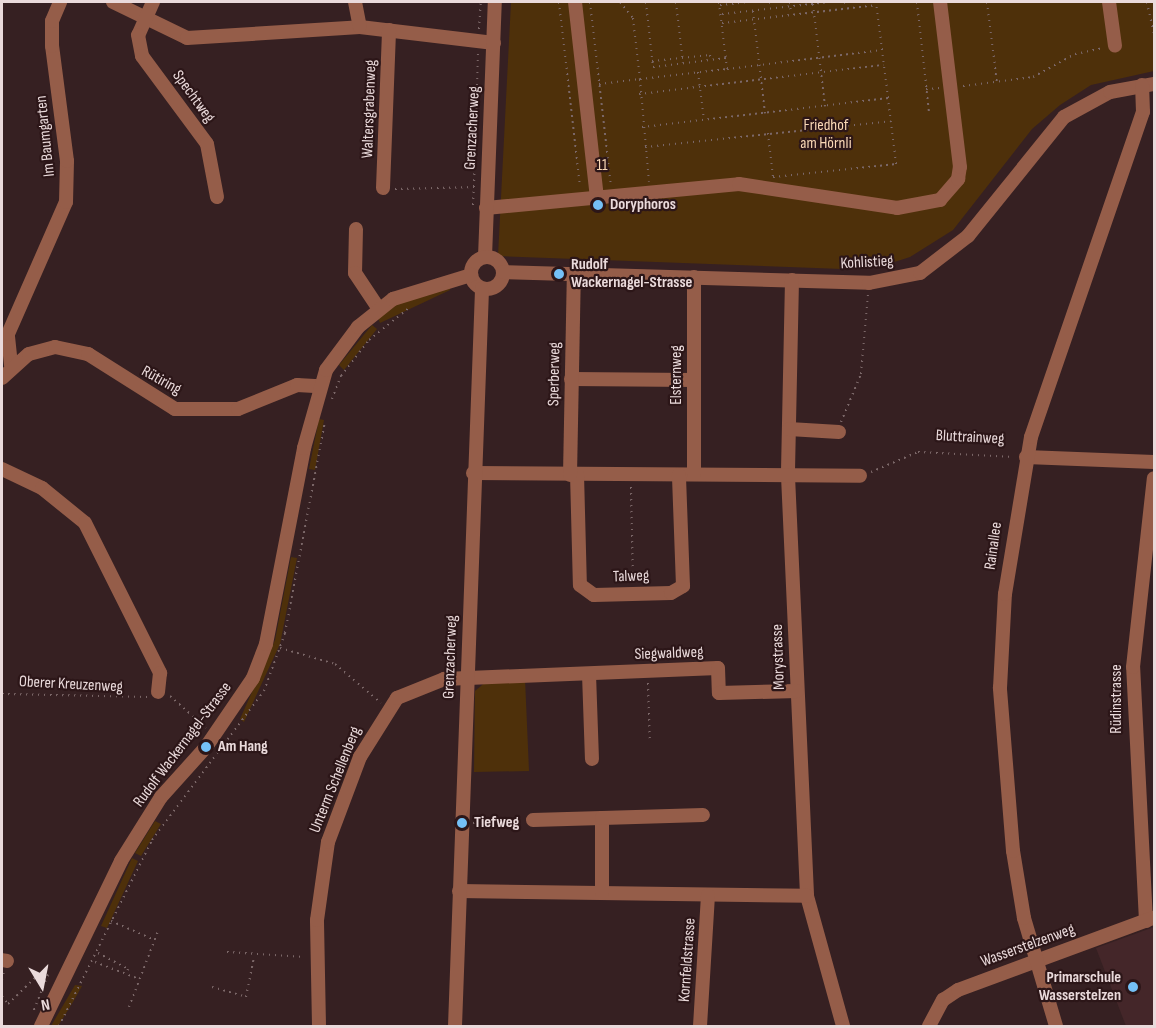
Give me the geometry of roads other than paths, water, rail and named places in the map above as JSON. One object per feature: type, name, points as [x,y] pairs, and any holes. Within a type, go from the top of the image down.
[{"type":"street","name":"Im Baumgarten","points":[[11,365],[8,334],[66,202],[68,161],[51,46],[60,2]]},
{"type":"street","points":[[113,2],[142,20],[204,39],[360,27],[494,43]]},
{"type":"street","points":[[142,20],[152,12],[153,2]]},
{"type":"street","points":[[356,2],[360,27]]},
{"type":"street","name":"Grenzacherweg","points":[[485,257],[480,188],[494,43],[495,2]]},
{"type":"street","points":[[575,2],[597,199]]},
{"type":"street","points":[[480,209],[752,184],[897,208],[926,206],[940,200],[958,179],[940,2]]},
{"type":"street","points":[[1109,2],[1114,46]]},
{"type":"street","name":"Spechtweg","points":[[142,20],[138,35],[142,56],[207,144],[217,197]]},
{"type":"street","name":"Waltersgrabenweg","points":[[383,189],[389,30]]},
{"type":"street","name":"Kohlistieg","points":[[503,272],[890,281],[936,264],[968,236],[1064,117],[1095,98],[1148,84]]},
{"type":"street","name":"Rainallee","points":[[1056,1026],[1035,962],[1013,851],[1000,688],[1006,583],[1026,457],[1053,362],[1143,112],[1148,84]]},
{"type":"street","points":[[356,229],[355,273],[379,309]]},
{"type":"street","points":[[485,257],[499,262],[503,272],[496,285],[482,288],[471,275],[473,265],[485,257]]},
{"type":"street","name":"Rudolf Wackernagel-Strasse","points":[[37,1023],[121,861],[161,797],[206,747],[253,678],[266,644],[319,386],[352,335],[379,309],[427,284],[471,275]]},
{"type":"street","name":"Sperberweg","points":[[574,275],[571,379],[574,475]]},
{"type":"street","name":"Elsternweg","points":[[694,277],[694,474]]},
{"type":"street","name":"Morystrasse","points":[[792,280],[789,476],[807,896],[843,1026]]},
{"type":"street","name":"Grenzacherweg","points":[[455,1026],[473,473],[482,288]]},
{"type":"street","name":"Rütiring","points":[[11,365],[55,347],[76,349],[162,404],[216,412],[297,385],[319,386]]},
{"type":"street","points":[[2,378],[11,365]]},
{"type":"street","points":[[571,379],[693,380]]},
{"type":"street","points":[[789,429],[839,432]]},
{"type":"street","name":"Bluttrainweg","points":[[1026,457],[1155,462]]},
{"type":"street","points":[[2,470],[42,488],[86,523],[160,674],[164,694]]},
{"type":"street","points":[[473,473],[860,476]]},
{"type":"street","name":"Talweg","points":[[574,475],[580,585],[594,595],[671,593],[683,586],[679,475]]},
{"type":"street","name":"Rüdinstrasse","points":[[1150,919],[1132,667],[1155,478]]},
{"type":"street","name":"Siegwaldweg","points":[[467,680],[718,668],[719,693],[797,691]]},
{"type":"street","points":[[589,674],[592,759]]},
{"type":"street","name":"Unterm Schellenberg","points":[[319,1026],[317,957],[328,842],[360,757],[387,708],[417,686],[467,680]]},
{"type":"street","points":[[533,820],[703,815]]},
{"type":"street","points":[[602,818],[602,893]]},
{"type":"street","points":[[459,891],[807,896]]},
{"type":"street","name":"Kornfeldstrasse","points":[[700,1026],[708,895]]},
{"type":"street","name":"Wasserstelzenweg","points":[[929,1026],[943,1000],[958,990],[1150,919]]},
{"type":"place","name":"Doryphoros","points":[[598,205]]},
{"type":"place","name":"Rudolf Wackernagel-Strasse","points":[[559,274]]},
{"type":"place","name":"Am Hang","points":[[206,747]]},
{"type":"place","name":"Tiefweg","points":[[462,823]]},
{"type":"place","name":"Primarschule Wasserstelzen","points":[[1133,987]]},
{"type":"park label","name":"Friedhof am Hörnli","points":[[826,135]]},
{"type":"park label","name":"11","points":[[602,166]]}]
